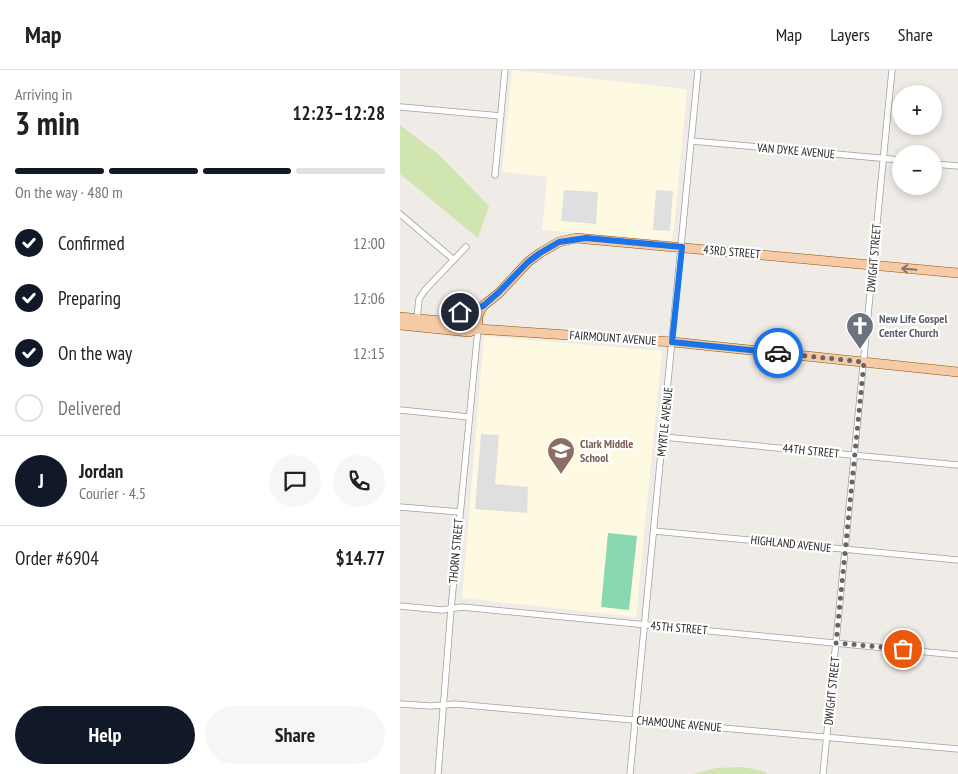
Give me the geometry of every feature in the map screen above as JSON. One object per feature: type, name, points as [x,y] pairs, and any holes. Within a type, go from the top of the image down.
[{"type":"main road","name":"43RD STREET","points":[[442,320],[483,306],[528,262],[559,242],[586,238],[958,273]]},
{"type":"main road","points":[[478,329],[478,314],[483,306]]},
{"type":"main road","name":"FAIRMOUNT AVENUE","points":[[400,317],[471,324],[478,329]]},
{"type":"main road","name":"FAIRMOUNT AVENUE","points":[[400,325],[469,332],[478,329],[672,342],[958,372]]},
{"type":"street","points":[[495,175],[505,70]]},
{"type":"street","name":"MYRTLE AVENUE","points":[[630,774],[698,70]]},
{"type":"street","name":"DWIGHT STREET","points":[[823,774],[892,70]]},
{"type":"street","points":[[401,107],[501,116]]},
{"type":"street","name":"VAN DYKE AVENUE","points":[[692,141],[892,160]]},
{"type":"street","points":[[942,165],[958,166]]},
{"type":"street","points":[[401,218],[454,260]]},
{"type":"street","points":[[417,319],[419,299],[466,247]]},
{"type":"street","name":"THORN STREET","points":[[438,774],[451,610],[478,329]]},
{"type":"street","points":[[400,410],[469,417]]},
{"type":"street","name":"44TH STREET","points":[[663,436],[958,466]]},
{"type":"street","points":[[400,507],[460,512]]},
{"type":"street","name":"HIGHLAND AVENUE","points":[[654,531],[958,560]]},
{"type":"street","name":"45TH STREET","points":[[400,606],[451,610],[462,607],[958,655]]},
{"type":"street","name":"CHAMOUNE AVENUE","points":[[400,704],[443,706],[455,704],[958,749]]},
{"type":"shaded area","points":[[512,70],[687,89],[674,229],[671,241],[542,230],[547,177],[502,172]]},
{"type":"shaded area","points":[[564,190],[598,192],[596,224],[561,221]]},
{"type":"shaded area","points":[[656,190],[673,191],[670,231],[653,230]]},
{"type":"shaded area","name":"Clark Middle School","points":[[484,336],[662,351],[636,617],[462,598]]},
{"type":"shaded area","points":[[481,434],[499,435],[495,484],[528,487],[527,513],[475,509]]},
{"type":"green space","points":[[400,125],[438,154],[489,206],[478,238],[400,174]]},
{"type":"green space","points":[[608,533],[637,536],[629,610],[601,607]]},
{"type":"green space","points":[[743,767],[766,772],[766,774],[694,774],[716,768]]},
{"type":"way so far","points":[[778,353],[864,362],[836,643],[903,649]]},
{"type":"place","name":"New Life Gospel Center Church","points":[[860,350]]},
{"type":"place","name":"Clark Middle School","points":[[561,475]]},
{"type":"route","points":[[460,312],[483,306],[528,262],[559,242],[586,238],[682,247],[672,342],[778,353]]}]
